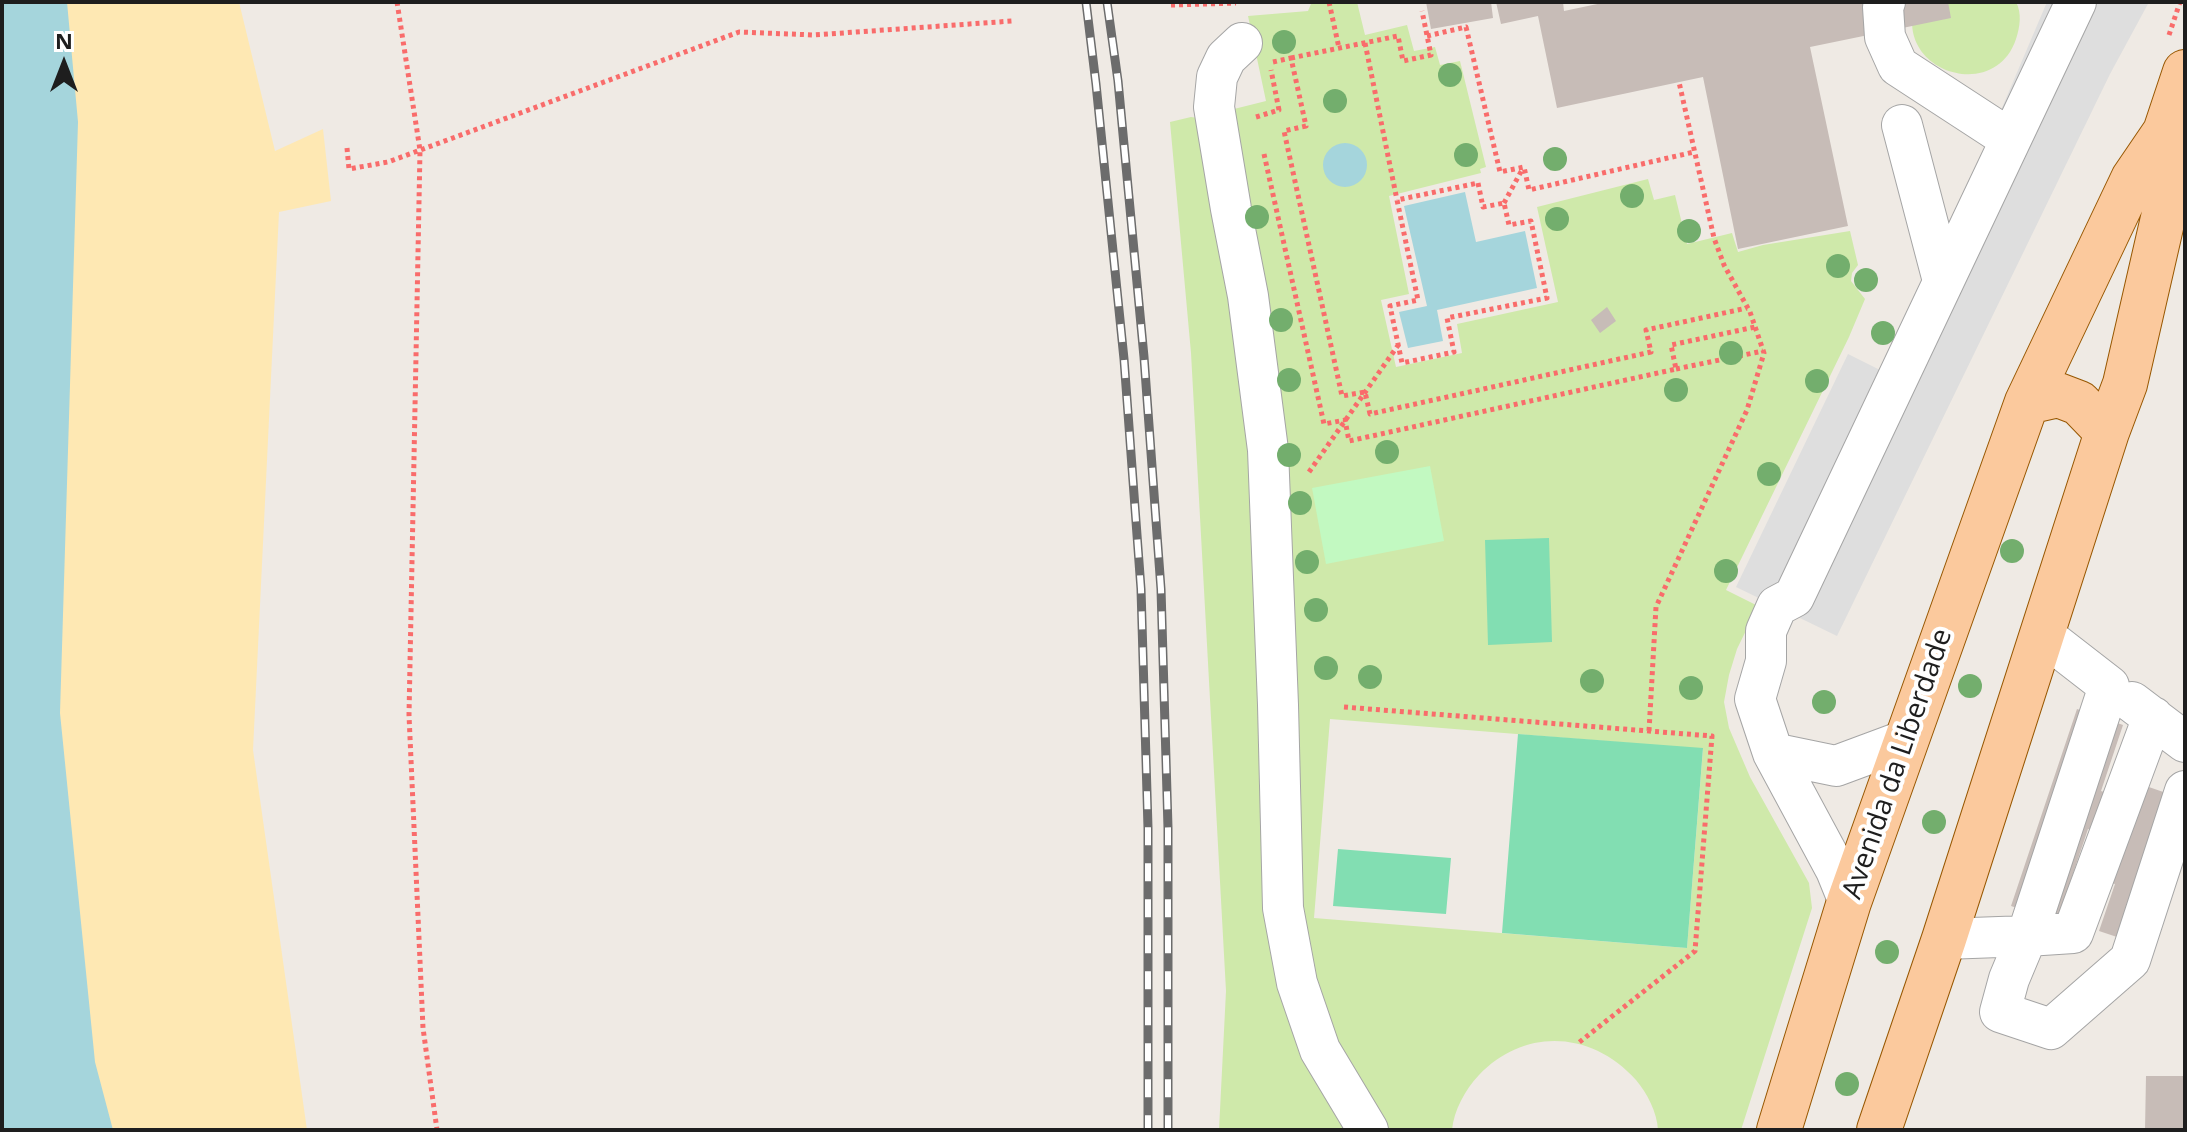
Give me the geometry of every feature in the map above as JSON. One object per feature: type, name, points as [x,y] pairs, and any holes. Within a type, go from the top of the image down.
[{"type":"main road","name":"Avenida da Liberdade","points":[[1779,1130],[1849,902],[2027,402],[2133,179],[2165,132],[2185,72]]},
{"type":"main road","name":"Avenida da Liberdade","points":[[1879,1130],[2125,384],[2169,192],[2165,132]]},
{"type":"main road","points":[[2027,402],[2058,395],[2079,403],[2107,432]]},
{"type":"lane","points":[[1885,2],[1885,37],[1898,66],[2010,139]]},
{"type":"lane","points":[[1849,902],[1836,870],[1773,753],[1755,699],[1766,661],[1785,646],[1798,619],[1794,597],[2076,2]]},
{"type":"lane","points":[[1256,53],[1226,58],[1217,77],[1214,107],[1248,296],[1268,450],[1283,908],[1297,983],[1320,1050],[1368,1130]]},
{"type":"lane","points":[[1902,125],[1943,281]]},
{"type":"lane","points":[[2042,634],[2185,742]]},
{"type":"lane","points":[[2109,686],[2000,1012],[2051,1029],[2130,960],[2185,791]]},
{"type":"lane","points":[[1944,939],[2073,933],[2153,717]]},
{"type":"lane","points":[[1773,753],[1836,766],[1906,740]]},
{"type":"path","points":[[397,2],[420,150],[409,715],[423,1028],[437,1130]]},
{"type":"path","points":[[1171,5],[1242,2]]},
{"type":"path","points":[[1329,2],[1339,48]]},
{"type":"path","points":[[1256,53],[1291,58],[1398,36],[1403,61],[1431,55],[1422,11]]},
{"type":"path","points":[[347,148],[349,169],[388,162],[739,32],[814,35],[1012,21]]},
{"type":"path","points":[[1427,36],[1466,27],[1500,172],[1524,167]]},
{"type":"path","points":[[1365,43],[1418,300],[1390,306],[1402,363],[1454,352],[1447,318],[1547,298],[1531,221],[1509,225],[1504,203],[1524,167]]},
{"type":"path","points":[[1291,58],[1306,126],[1284,131],[1342,396],[1365,392]]},
{"type":"path","points":[[1259,131],[1256,116],[1279,110],[1272,75]]},
{"type":"path","points":[[1649,731],[1656,607],[1747,410],[1763,351],[1747,308],[1724,265],[1714,238],[1679,82]]},
{"type":"path","points":[[1263,146],[1324,424],[1345,420]]},
{"type":"path","points":[[1524,167],[1529,190],[1694,152]]},
{"type":"path","points":[[1397,200],[1478,183],[1483,207],[1504,203]]},
{"type":"path","points":[[1365,392],[1370,414],[1604,363],[1651,352],[1646,330],[1747,308]]},
{"type":"path","points":[[1676,369],[1671,345],[1755,327]]},
{"type":"path","points":[[1334,435],[1399,344]]},
{"type":"path","points":[[1345,420],[1349,441],[1763,351]]},
{"type":"path","points":[[1344,707],[1712,736],[1695,951],[1577,1044]]},
{"type":"green space","points":[[1357,2],[1365,35],[1407,25],[1414,51],[1435,47],[1440,65],[1460,61],[1486,167],[1480,169],[1481,173],[1389,196],[1409,294],[1381,300],[1396,367],[1462,353],[1457,324],[1558,302],[1537,207],[1648,179],[1654,200],[1675,195],[1687,244],[1732,233],[1738,252],[1850,231],[1858,265],[1851,281],[1865,299],[1726,590],[1758,606],[1737,649],[1729,675],[1724,702],[1729,728],[1750,777],[1809,883],[1812,908],[1741,1130],[1658,1130],[1648,1097],[1619,1064],[1579,1044],[1558,1041],[1537,1043],[1497,1059],[1479,1075],[1465,1094],[1452,1130],[1379,1130],[1330,1053],[1297,935],[1226,111],[1266,101],[1248,16],[1308,11],[1311,4]],"holes":[[[1330,719],[1703,749],[1687,948],[1314,918]]]},
{"type":"green space","points":[[1916,2],[2016,2],[2019,30],[2004,59],[1988,71],[1968,74],[1948,71],[1931,61],[1918,46],[1912,26]]},
{"type":"green space","points":[[1191,117],[1204,119],[1239,279],[1277,914],[1357,1130],[1219,1130],[1226,991],[1191,353],[1170,122]]},
{"type":"green space","points":[[1430,466],[1444,541],[1326,564],[1312,488]]},
{"type":"green space","points":[[1549,538],[1552,642],[1488,645],[1485,540]]},
{"type":"green space","points":[[1518,734],[1703,748],[1687,948],[1502,933]]},
{"type":"green space","points":[[1338,849],[1451,858],[1446,914],[1333,906]]},
{"type":"sand","points":[[6,2],[239,2],[275,151],[323,129],[331,201],[279,212],[253,750],[307,1130],[2,1130],[2,238]]},
{"type":"shaded area","points":[[2047,2],[2149,2],[2110,74],[1837,636],[1736,587],[1848,354],[1880,370],[1970,183]]},
{"type":"water","points":[[2,2],[67,2],[78,122],[60,713],[95,1062],[113,1130],[2,1130]]},
{"type":"water","points":[[1345,143],[1361,149],[1367,165],[1361,181],[1345,187],[1329,181],[1323,165],[1329,149]]},
{"type":"water","points":[[1465,192],[1476,242],[1525,231],[1537,288],[1437,310],[1443,341],[1408,348],[1399,312],[1427,306],[1404,206]]},
{"type":"building","points":[[1426,2],[1491,2],[1493,18],[1431,29]]},
{"type":"building","points":[[1496,2],[1563,2],[1564,11],[1607,2],[1948,2],[1951,18],[1810,47],[1848,226],[1738,249],[1703,77],[1557,108],[1538,16],[1501,24]]},
{"type":"building","points":[[1607,307],[1616,321],[1600,333],[1591,320]]},
{"type":"building","points":[[2077,709],[2123,725],[2101,791],[2134,802],[2143,785],[2172,795],[2120,938],[2099,931],[2115,884],[2111,883],[2121,840],[2088,829],[2057,921],[2011,906]]},
{"type":"building","points":[[2146,1076],[2185,1076],[2185,1130],[2145,1130]]},
{"type":"railway","points":[[1086,2],[1124,359],[1141,589],[1148,828],[1148,1130]]},
{"type":"railway","points":[[1107,2],[1118,81],[1144,357],[1161,589],[1168,828],[1168,1130]]}]
